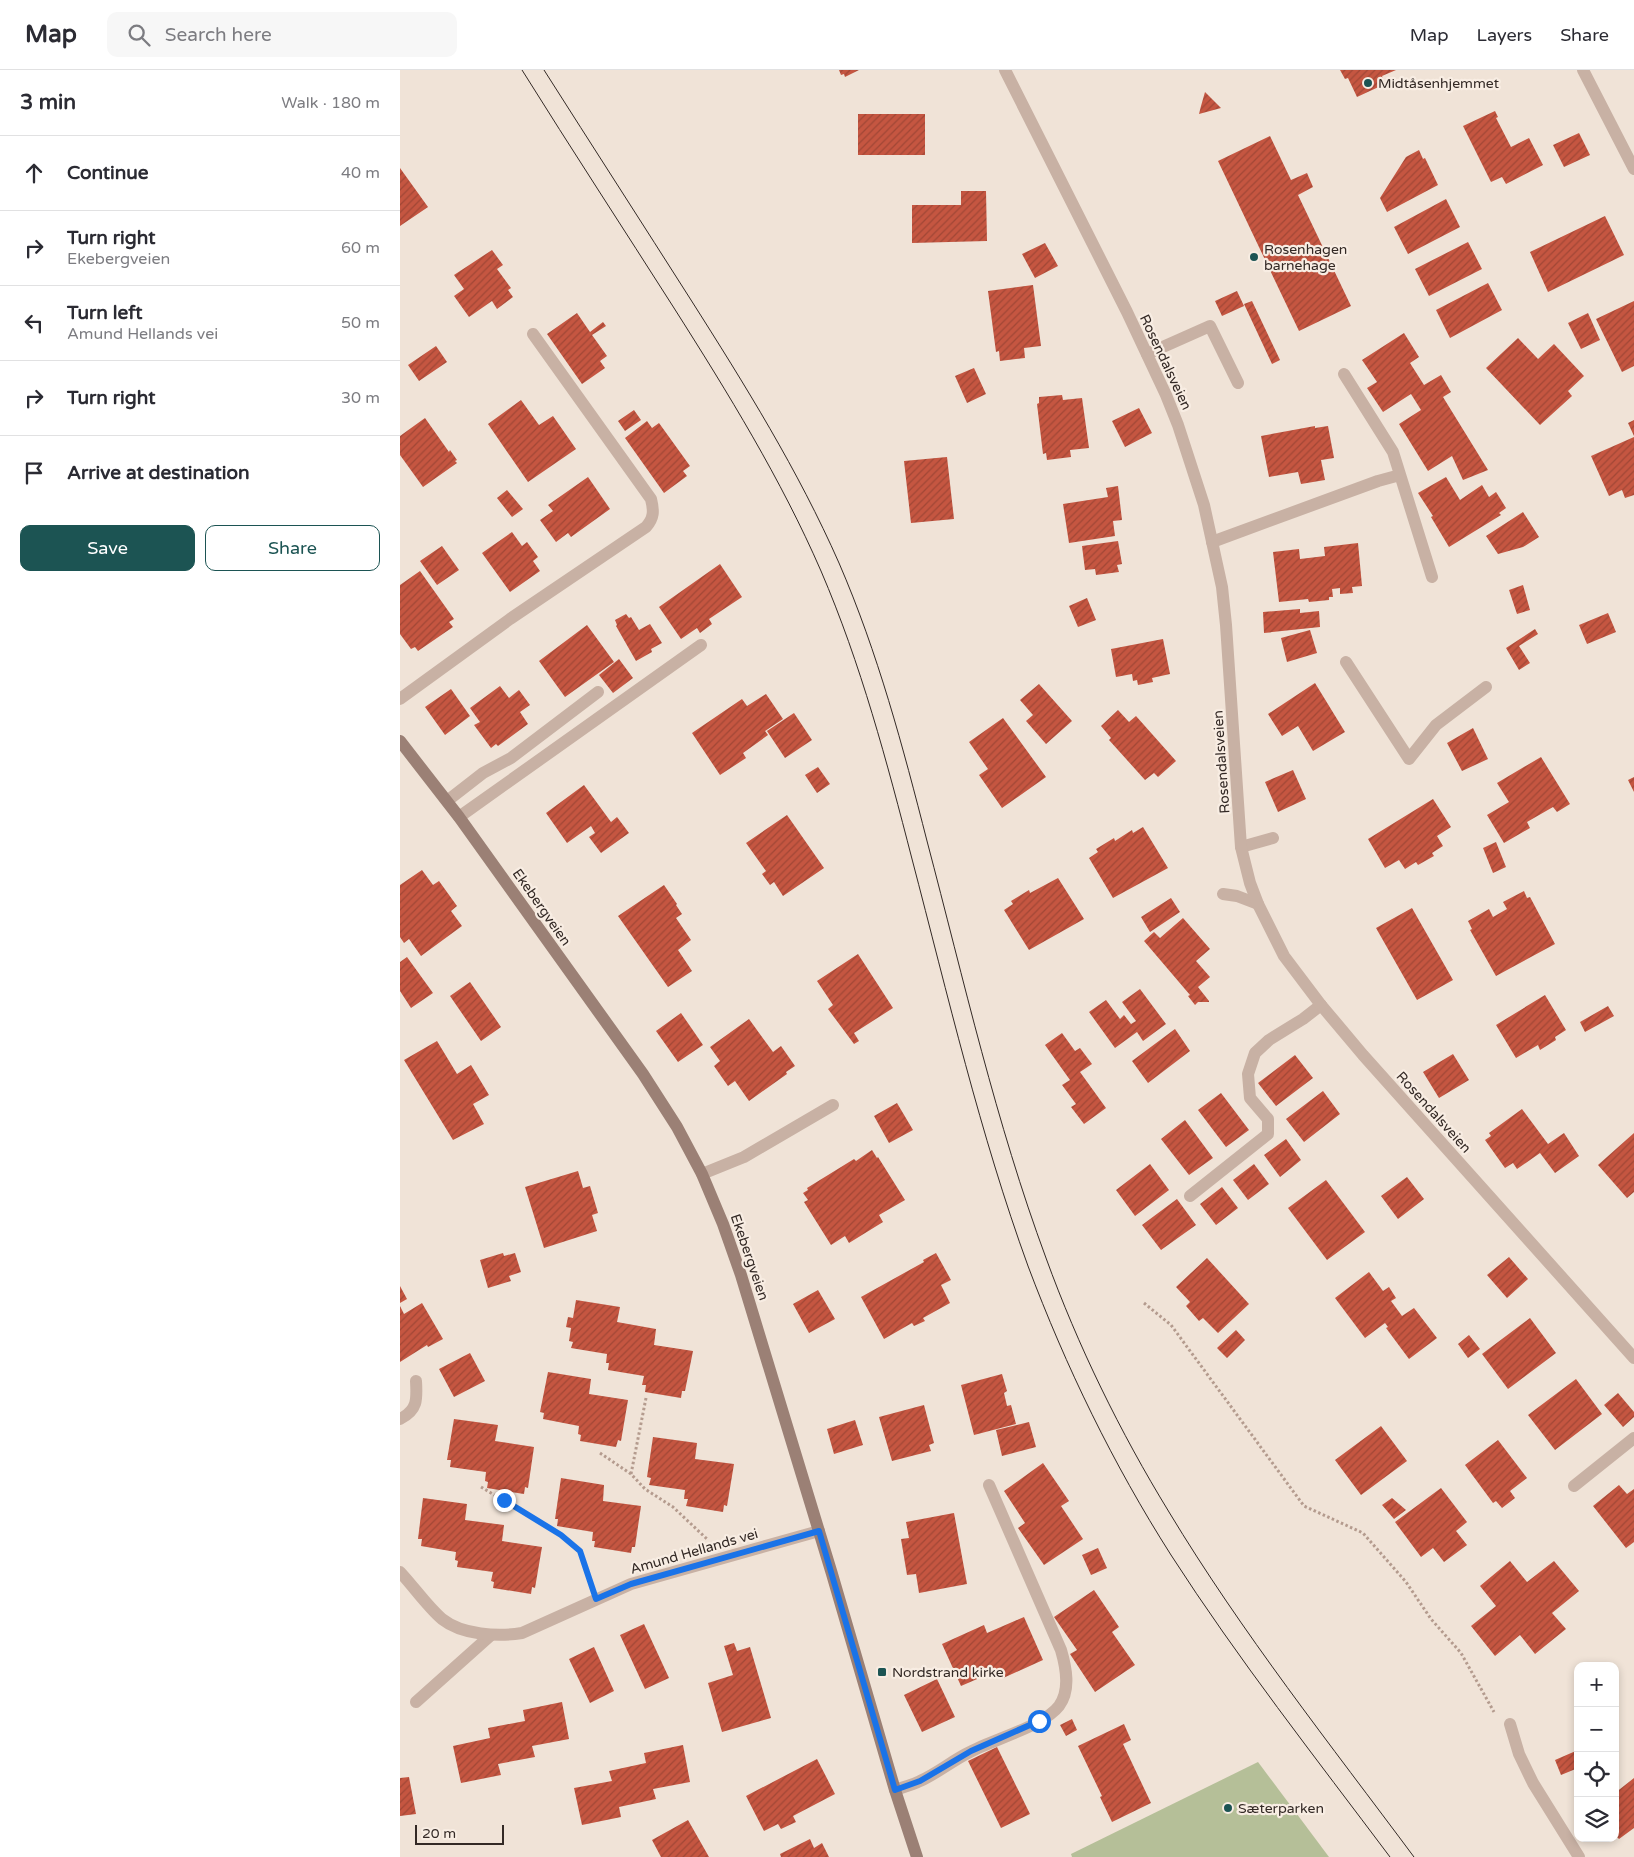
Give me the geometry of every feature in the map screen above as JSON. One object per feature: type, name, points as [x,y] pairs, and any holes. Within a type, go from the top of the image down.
[{"type":"main road","name":"Ekebergveien","points":[[400,741],[404,754],[459,817],[658,1096],[702,1174],[736,1258],[895,1790],[917,1857]]},
{"type":"street","name":"Rosendalsveien","points":[[1005,70],[1147,354],[1178,424],[1204,506],[1222,587],[1241,847],[1250,883],[1258,904],[1284,956],[1321,1005],[1363,1055],[1634,1358]]},
{"type":"street","points":[[1583,70],[1634,169]]},
{"type":"street","points":[[1147,354],[1210,326],[1238,383]]},
{"type":"street","points":[[400,699],[510,619],[646,527],[652,520],[654,510],[650,500],[533,334]]},
{"type":"street","points":[[1344,374],[1393,452],[1432,577]]},
{"type":"street","points":[[1212,542],[1378,481],[1400,475]]},
{"type":"street","points":[[459,817],[701,645]]},
{"type":"street","points":[[1346,662],[1410,759],[1436,724],[1486,687]]},
{"type":"street","points":[[447,801],[483,773],[518,753],[598,692]]},
{"type":"street","points":[[1241,847],[1273,838]]},
{"type":"street","points":[[1223,894],[1237,896],[1258,904]]},
{"type":"street","points":[[1190,1196],[1268,1134],[1268,1119],[1250,1098],[1248,1074],[1256,1053],[1269,1040],[1303,1019],[1321,1005]]},
{"type":"street","points":[[702,1174],[744,1157],[833,1105]]},
{"type":"street","points":[[400,1420],[416,1406],[416,1381]]},
{"type":"street","points":[[1574,1486],[1634,1438]]},
{"type":"street","points":[[895,1790],[920,1781],[971,1751],[1039,1721],[1059,1706],[1064,1696],[1066,1666],[1061,1650],[989,1485]]},
{"type":"street","name":"Amund Hellands vei","points":[[400,1572],[444,1620],[466,1631],[508,1636],[522,1633],[631,1584],[819,1531]]},
{"type":"street","points":[[416,1702],[491,1635]]},
{"type":"street","points":[[1510,1724],[1519,1754],[1533,1783],[1579,1857]]},
{"type":"path","points":[[1144,1303],[1171,1325],[1304,1506],[1363,1533],[1406,1582],[1431,1619],[1462,1653],[1497,1718],[1510,1724]]},
{"type":"path","points":[[630,1474],[646,1398]]},
{"type":"path","points":[[600,1453],[630,1474],[645,1489],[673,1507],[707,1539],[714,1562]]},
{"type":"path","points":[[481,1487],[561,1535],[580,1551],[596,1599]]},
{"type":"green space","name":"Sæterparken","points":[[1258,1762],[1329,1857],[1072,1857],[1071,1854]]},
{"type":"building","points":[[839,70],[859,70],[845,77],[844,74],[841,75]]},
{"type":"building","name":"Midtåsenhjemmet","points":[[1340,70],[1396,70],[1382,76],[1385,84],[1357,97],[1348,78],[1345,79]]},
{"type":"building","points":[[1205,92],[1221,108],[1199,114],[1201,106]]},
{"type":"building","points":[[1495,111],[1498,117],[1496,118],[1511,147],[1529,138],[1543,165],[1506,184],[1502,177],[1491,182],[1463,126]]},
{"type":"building","points":[[858,114],[925,114],[925,155],[858,155]]},
{"type":"building","points":[[1579,133],[1590,155],[1564,167],[1553,145]]},
{"type":"building","points":[[1270,136],[1291,180],[1307,173],[1313,187],[1298,195],[1351,306],[1299,331],[1218,161]]},
{"type":"building","points":[[1419,150],[1438,185],[1387,212],[1380,198],[1406,157]]},
{"type":"building","points":[[400,168],[428,207],[400,226]]},
{"type":"building","points":[[961,191],[986,191],[987,241],[912,243],[912,205],[961,205]]},
{"type":"building","points":[[1446,199],[1460,227],[1408,254],[1394,227]]},
{"type":"building","points":[[1605,216],[1624,255],[1548,292],[1530,252]]},
{"type":"building","points":[[1468,242],[1482,269],[1429,296],[1415,269]]},
{"type":"building","points":[[1045,243],[1058,266],[1035,278],[1022,254]]},
{"type":"building","points":[[492,250],[503,265],[497,269],[511,288],[508,290],[513,297],[497,309],[492,301],[469,317],[454,296],[464,289],[454,275]]},
{"type":"building","points":[[1488,283],[1502,310],[1450,338],[1436,310]]},
{"type":"building","points":[[1033,285],[1041,346],[1024,348],[1025,358],[1000,361],[999,351],[996,352],[988,291]]},
{"type":"building","points":[[1237,291],[1244,306],[1222,316],[1215,301]]},
{"type":"building","points":[[1252,301],[1280,360],[1272,364],[1244,304]]},
{"type":"building","points":[[1634,301],[1634,366],[1622,372],[1596,319]]},
{"type":"building","points":[[577,313],[590,332],[603,322],[606,326],[592,335],[607,356],[600,361],[605,368],[582,384],[547,334]]},
{"type":"building","points":[[1588,313],[1600,340],[1581,349],[1568,323]]},
{"type":"building","points":[[1404,333],[1419,357],[1410,363],[1424,385],[1441,375],[1451,392],[1443,397],[1488,470],[1463,480],[1452,456],[1428,471],[1399,424],[1421,410],[1411,394],[1383,412],[1367,388],[1377,382],[1362,360]]},
{"type":"building","points":[[1518,338],[1538,359],[1554,344],[1584,376],[1568,391],[1572,396],[1540,425],[1486,368]]},
{"type":"building","points":[[436,346],[447,362],[419,381],[408,365]]},
{"type":"building","points":[[974,368],[986,394],[967,403],[955,376]]},
{"type":"building","points":[[1062,395],[1063,400],[1082,398],[1089,448],[1070,450],[1071,457],[1047,460],[1046,453],[1043,454],[1037,404],[1039,403],[1039,397]]},
{"type":"building","points":[[521,400],[539,425],[553,416],[576,449],[528,482],[488,424]]},
{"type":"building","points":[[1139,408],[1152,433],[1125,447],[1112,421]]},
{"type":"building","points":[[634,410],[641,420],[625,431],[618,421]]},
{"type":"building","points":[[425,418],[449,452],[450,450],[457,463],[423,487],[400,455],[400,436]]},
{"type":"building","points":[[1634,420],[1634,436],[1628,423]]},
{"type":"building","points":[[647,421],[652,428],[659,423],[690,466],[683,471],[687,476],[664,493],[625,438]]},
{"type":"building","points":[[1315,426],[1315,428],[1328,426],[1334,458],[1321,460],[1325,480],[1301,484],[1298,472],[1269,477],[1261,436]]},
{"type":"building","points":[[1634,437],[1634,495],[1625,498],[1622,490],[1609,496],[1591,456]]},
{"type":"building","points":[[947,457],[954,519],[911,523],[904,461]]},
{"type":"building","points":[[588,477],[610,509],[571,537],[568,533],[556,542],[540,520],[553,511],[548,505]]},
{"type":"building","points":[[1446,477],[1460,500],[1482,485],[1489,497],[1496,492],[1506,508],[1499,513],[1501,515],[1449,547],[1431,517],[1433,516],[1418,493]]},
{"type":"building","points":[[1118,486],[1122,520],[1113,521],[1115,536],[1069,543],[1063,504],[1108,497],[1106,488]]},
{"type":"building","points":[[507,490],[523,509],[512,517],[497,498]]},
{"type":"building","points":[[1523,512],[1539,537],[1523,547],[1498,554],[1486,536]]},
{"type":"building","points":[[512,532],[522,546],[527,542],[538,557],[533,561],[540,571],[510,592],[482,553]]},
{"type":"building","points":[[1118,541],[1122,564],[1117,565],[1119,572],[1096,575],[1095,569],[1085,570],[1082,546]]},
{"type":"building","points":[[1358,543],[1362,586],[1352,587],[1353,593],[1340,594],[1340,588],[1332,589],[1333,597],[1329,597],[1329,600],[1309,602],[1308,599],[1279,602],[1273,552],[1299,549],[1300,559],[1325,556],[1324,547]]},
{"type":"building","points":[[442,546],[459,570],[437,585],[420,561]]},
{"type":"building","points":[[720,564],[742,597],[709,619],[712,624],[700,633],[697,628],[681,639],[659,607]]},
{"type":"building","points":[[420,571],[454,619],[449,622],[453,627],[418,651],[415,647],[411,649],[400,634],[400,585]]},
{"type":"building","points":[[1523,585],[1530,610],[1517,614],[1509,590]]},
{"type":"building","points":[[1087,598],[1096,620],[1078,627],[1069,606]]},
{"type":"building","points":[[1300,609],[1300,613],[1319,611],[1320,627],[1264,633],[1263,612]]},
{"type":"building","points":[[1608,613],[1616,632],[1587,644],[1579,625]]},
{"type":"building","points":[[626,614],[629,618],[631,617],[639,630],[650,624],[662,643],[651,649],[652,652],[636,661],[616,626],[615,620]]},
{"type":"building","points":[[587,625],[614,662],[565,697],[539,661]]},
{"type":"building","points":[[1535,629],[1538,634],[1519,646],[1530,663],[1519,670],[1506,648]]},
{"type":"building","points":[[1310,630],[1317,653],[1287,662],[1281,638]]},
{"type":"building","points":[[1163,639],[1170,674],[1152,678],[1153,682],[1138,685],[1137,680],[1133,681],[1132,674],[1116,677],[1111,649]]},
{"type":"building","points":[[619,659],[633,678],[613,693],[599,675]]},
{"type":"building","points":[[1315,683],[1345,732],[1313,751],[1298,726],[1282,736],[1268,714]]},
{"type":"building","points":[[1039,684],[1072,721],[1046,744],[1026,721],[1033,715],[1020,700]]},
{"type":"building","points":[[500,686],[509,698],[519,690],[530,705],[520,712],[528,724],[498,746],[496,744],[491,748],[474,725],[480,722],[470,708]]},
{"type":"building","points":[[451,689],[470,716],[445,735],[425,707]]},
{"type":"building","points":[[766,694],[783,719],[765,731],[768,735],[743,753],[746,758],[720,775],[692,733],[742,699],[747,706]]},
{"type":"building","points":[[1118,710],[1129,722],[1136,716],[1176,761],[1158,777],[1154,773],[1145,780],[1109,740],[1111,738],[1101,726]]},
{"type":"building","points":[[794,713],[812,740],[785,758],[767,731]]},
{"type":"building","points":[[1003,718],[1046,777],[1002,808],[979,775],[988,769],[969,742]]},
{"type":"building","points":[[1473,728],[1488,759],[1462,771],[1447,743]]},
{"type":"building","points":[[1541,757],[1570,804],[1557,812],[1553,807],[1527,822],[1530,828],[1504,843],[1487,815],[1509,802],[1497,783]]},
{"type":"building","points":[[818,767],[830,784],[817,793],[805,775]]},
{"type":"building","points":[[1293,770],[1306,799],[1278,812],[1265,782]]},
{"type":"building","points":[[1634,777],[1634,792],[1628,780]]},
{"type":"building","points":[[584,785],[611,822],[617,817],[629,833],[601,853],[589,837],[595,833],[591,826],[567,843],[546,813]]},
{"type":"building","points":[[1433,799],[1451,827],[1437,836],[1443,846],[1432,853],[1434,856],[1418,865],[1416,862],[1405,869],[1399,860],[1385,868],[1368,839]]},
{"type":"building","points":[[787,815],[824,868],[783,896],[774,882],[770,885],[762,874],[766,871],[746,843]]},
{"type":"building","points":[[1143,827],[1168,868],[1113,898],[1089,858],[1098,852],[1096,849],[1114,838],[1115,841],[1132,830],[1133,833]]},
{"type":"building","points":[[1496,842],[1506,867],[1493,873],[1483,848]]},
{"type":"building","points":[[422,870],[433,885],[439,881],[457,906],[451,911],[462,926],[421,956],[409,939],[404,943],[400,937],[400,885]]},
{"type":"building","points":[[1058,878],[1084,919],[1029,950],[1004,910],[1013,904],[1011,901],[1029,890],[1030,893]]},
{"type":"building","points":[[664,885],[682,914],[676,918],[691,940],[678,950],[692,971],[668,987],[618,916]]},
{"type":"building","points":[[1524,891],[1527,898],[1530,897],[1555,944],[1496,976],[1470,930],[1472,929],[1468,921],[1489,909],[1493,917],[1507,909],[1503,902]]},
{"type":"building","points":[[1171,898],[1180,912],[1150,932],[1141,917]]},
{"type":"building","points":[[1412,908],[1453,980],[1417,1000],[1376,928]]},
{"type":"building","points":[[1183,918],[1210,949],[1196,961],[1210,977],[1198,987],[1209,1002],[1198,1002],[1195,1005],[1188,996],[1190,995],[1144,941],[1154,932],[1160,938]]},
{"type":"building","points":[[858,954],[893,1008],[854,1033],[859,1041],[854,1044],[828,1009],[833,1005],[817,981]]},
{"type":"building","points":[[407,957],[433,993],[411,1008],[400,991],[400,962]]},
{"type":"building","points":[[470,982],[501,1027],[481,1041],[450,996]]},
{"type":"building","points":[[1140,989],[1166,1024],[1143,1041],[1137,1032],[1115,1048],[1089,1012],[1106,1000],[1120,1019],[1124,1015],[1131,1024],[1136,1021],[1122,1002]]},
{"type":"building","points":[[1545,995],[1566,1030],[1555,1037],[1556,1040],[1540,1050],[1538,1045],[1516,1058],[1496,1025]]},
{"type":"building","points":[[1608,1006],[1614,1016],[1585,1032],[1580,1022]]},
{"type":"building","points":[[681,1013],[703,1045],[678,1062],[656,1031]]},
{"type":"building","points":[[749,1019],[773,1052],[781,1046],[795,1066],[786,1072],[787,1074],[749,1101],[735,1081],[728,1086],[714,1066],[720,1061],[710,1047]]},
{"type":"building","points":[[1175,1029],[1190,1051],[1148,1083],[1132,1061]]},
{"type":"building","points":[[1062,1033],[1075,1051],[1080,1048],[1092,1064],[1080,1072],[1106,1108],[1084,1124],[1071,1107],[1076,1104],[1062,1085],[1070,1080],[1045,1045]]},
{"type":"building","points":[[437,1041],[457,1074],[471,1065],[489,1095],[473,1104],[484,1124],[453,1140],[404,1060]]},
{"type":"building","points":[[1453,1054],[1469,1080],[1439,1098],[1423,1072]]},
{"type":"building","points":[[1295,1055],[1313,1078],[1276,1106],[1258,1083]]},
{"type":"building","points":[[1323,1091],[1340,1114],[1304,1142],[1286,1119]]},
{"type":"building","points":[[1221,1093],[1249,1130],[1226,1147],[1198,1110]]},
{"type":"building","points":[[897,1103],[913,1130],[889,1143],[874,1116]]},
{"type":"building","points":[[1522,1109],[1548,1144],[1564,1133],[1579,1156],[1555,1173],[1540,1153],[1517,1169],[1513,1163],[1505,1168],[1485,1140],[1491,1136],[1489,1133]]},
{"type":"building","points":[[1185,1120],[1213,1158],[1189,1175],[1161,1139]]},
{"type":"building","points":[[1634,1133],[1634,1192],[1627,1198],[1598,1165]]},
{"type":"building","points":[[1286,1139],[1301,1160],[1280,1177],[1264,1155]]},
{"type":"building","points":[[872,1150],[905,1200],[879,1215],[883,1222],[849,1243],[845,1236],[831,1245],[804,1202],[808,1200],[803,1193],[808,1190],[807,1188]]},
{"type":"building","points":[[1150,1164],[1169,1190],[1135,1216],[1116,1190]]},
{"type":"building","points":[[1254,1164],[1269,1184],[1248,1200],[1233,1180]]},
{"type":"building","points":[[578,1171],[583,1188],[590,1186],[598,1213],[592,1215],[597,1231],[544,1248],[525,1187]]},
{"type":"building","points":[[1407,1177],[1424,1199],[1398,1219],[1381,1196]]},
{"type":"building","points":[[1326,1180],[1365,1232],[1327,1260],[1288,1208]]},
{"type":"building","points":[[1222,1187],[1238,1208],[1216,1225],[1200,1204]]},
{"type":"building","points":[[1177,1199],[1196,1225],[1161,1250],[1142,1225]]},
{"type":"building","points":[[503,1253],[504,1256],[515,1253],[521,1272],[509,1276],[511,1281],[488,1288],[480,1260]]},
{"type":"building","points":[[936,1253],[951,1280],[941,1285],[950,1303],[923,1318],[925,1321],[914,1326],[912,1323],[884,1339],[861,1297],[924,1262],[923,1260]]},
{"type":"building","points":[[1509,1257],[1528,1279],[1507,1298],[1487,1275]]},
{"type":"building","points":[[1207,1258],[1249,1304],[1218,1333],[1203,1318],[1199,1321],[1186,1306],[1190,1302],[1176,1287]]},
{"type":"building","points":[[1369,1272],[1383,1291],[1389,1287],[1396,1298],[1391,1301],[1402,1316],[1414,1308],[1437,1338],[1409,1359],[1386,1328],[1388,1327],[1385,1323],[1365,1338],[1335,1298]]},
{"type":"building","points":[[400,1286],[407,1299],[400,1303]]},
{"type":"building","points":[[818,1290],[835,1319],[809,1333],[793,1304]]},
{"type":"building","points":[[576,1300],[620,1307],[617,1322],[656,1329],[654,1345],[693,1351],[685,1391],[682,1391],[681,1398],[645,1392],[646,1385],[642,1385],[644,1376],[608,1370],[609,1363],[606,1363],[607,1354],[571,1348],[573,1342],[569,1341],[571,1328],[566,1327],[568,1317],[573,1318]]},
{"type":"building","points":[[422,1303],[443,1339],[428,1347],[427,1345],[400,1362],[400,1306],[404,1314]]},
{"type":"building","points":[[1530,1318],[1556,1353],[1508,1389],[1482,1354]]},
{"type":"building","points":[[1236,1330],[1245,1340],[1227,1358],[1217,1348]]},
{"type":"building","points":[[1469,1335],[1480,1349],[1468,1358],[1458,1344]]},
{"type":"building","points":[[470,1353],[485,1381],[454,1397],[439,1369]]},
{"type":"building","points":[[548,1372],[591,1379],[589,1394],[628,1400],[621,1441],[618,1440],[616,1447],[580,1441],[581,1435],[578,1434],[579,1426],[543,1419],[544,1413],[540,1412]]},
{"type":"building","points":[[1002,1374],[1007,1391],[1004,1393],[1007,1406],[1011,1405],[1016,1424],[974,1435],[961,1385]]},
{"type":"building","points":[[1576,1379],[1602,1414],[1555,1450],[1528,1415]]},
{"type":"building","points":[[1618,1393],[1634,1412],[1634,1417],[1623,1427],[1604,1405]]},
{"type":"building","points":[[924,1405],[934,1443],[929,1445],[931,1451],[892,1461],[879,1417]]},
{"type":"building","points":[[454,1419],[498,1425],[495,1441],[534,1447],[528,1488],[525,1487],[524,1494],[487,1488],[488,1482],[485,1481],[486,1472],[450,1467],[451,1460],[447,1460]]},
{"type":"building","points":[[855,1420],[863,1445],[834,1454],[827,1429]]},
{"type":"building","points":[[1029,1422],[1036,1447],[1002,1456],[996,1430]]},
{"type":"building","points":[[1381,1426],[1407,1461],[1361,1495],[1335,1460]]},
{"type":"building","points":[[653,1437],[697,1443],[695,1459],[734,1464],[727,1506],[724,1505],[723,1512],[686,1506],[688,1499],[684,1499],[685,1490],[649,1485],[651,1478],[647,1477]]},
{"type":"building","points":[[1498,1440],[1527,1478],[1510,1491],[1515,1498],[1502,1508],[1496,1501],[1493,1503],[1465,1465]]},
{"type":"building","points":[[1043,1463],[1069,1501],[1061,1506],[1083,1539],[1044,1565],[1018,1528],[1025,1523],[1004,1491]]},
{"type":"building","points":[[561,1478],[604,1485],[603,1501],[641,1506],[635,1547],[632,1547],[631,1553],[594,1547],[595,1541],[592,1541],[593,1532],[557,1526],[558,1519],[555,1519]]},
{"type":"building","points":[[1619,1485],[1627,1494],[1634,1489],[1634,1542],[1626,1548],[1593,1506]]},
{"type":"building","points":[[1441,1488],[1467,1522],[1456,1531],[1467,1545],[1444,1562],[1433,1548],[1421,1557],[1395,1522]]},
{"type":"building","points":[[423,1498],[467,1504],[465,1520],[504,1525],[502,1541],[542,1547],[535,1588],[532,1587],[531,1594],[493,1588],[494,1582],[491,1581],[493,1572],[457,1567],[458,1561],[455,1560],[456,1552],[421,1546],[422,1539],[418,1539]]},
{"type":"building","points":[[1392,1498],[1406,1510],[1394,1519],[1382,1505]]},
{"type":"building","points":[[954,1513],[967,1584],[919,1593],[916,1574],[907,1575],[901,1539],[909,1538],[906,1522]]},
{"type":"building","points":[[1098,1548],[1107,1568],[1091,1575],[1082,1555]]},
{"type":"building","points":[[1510,1561],[1527,1582],[1554,1561],[1579,1591],[1552,1613],[1566,1629],[1535,1654],[1520,1635],[1495,1656],[1471,1626],[1496,1606],[1480,1586]]},
{"type":"building","points":[[1094,1590],[1119,1627],[1112,1632],[1135,1665],[1095,1692],[1070,1654],[1077,1650],[1054,1617]]},
{"type":"building","points":[[1024,1617],[1043,1660],[1001,1679],[998,1670],[961,1686],[942,1644],[984,1625],[987,1633]]},
{"type":"building","points":[[644,1624],[669,1678],[645,1689],[620,1635]]},
{"type":"building","points":[[734,1643],[737,1651],[750,1647],[771,1718],[722,1732],[708,1683],[733,1675],[724,1646]]},
{"type":"building","points":[[594,1647],[614,1691],[590,1703],[569,1659]]},
{"type":"building","points":[[937,1679],[955,1717],[922,1732],[904,1695]]},
{"type":"building","points":[[562,1702],[569,1739],[532,1746],[535,1757],[498,1764],[501,1775],[461,1783],[453,1746],[490,1738],[488,1728],[525,1721],[523,1710]]},
{"type":"building","points":[[1072,1719],[1077,1730],[1066,1736],[1060,1725]]},
{"type":"building","points":[[1124,1724],[1131,1740],[1123,1744],[1151,1803],[1112,1822],[1078,1746]]},
{"type":"building","points":[[683,1745],[690,1782],[653,1789],[656,1799],[619,1807],[621,1817],[582,1825],[574,1788],[612,1781],[609,1771],[646,1763],[644,1753]]},
{"type":"building","points":[[997,1747],[1030,1814],[1001,1828],[968,1761]]},
{"type":"building","points":[[1574,1752],[1574,1770],[1561,1775],[1555,1760]]},
{"type":"building","points":[[817,1759],[835,1794],[793,1816],[796,1822],[781,1829],[778,1824],[764,1831],[746,1796]]},
{"type":"building","points":[[409,1777],[416,1814],[400,1816],[400,1778]]},
{"type":"building","points":[[1634,1778],[1634,1828],[1619,1839],[1619,1797],[1619,1790]]},
{"type":"building","points":[[688,1820],[709,1857],[661,1857],[652,1840]]},
{"type":"building","points":[[810,1839],[814,1848],[822,1843],[829,1857],[781,1857],[780,1854]]},
{"type":"tram line","points":[[522,70],[734,404],[789,503],[821,571],[849,642],[872,714],[893,786],[980,1115],[1011,1216],[1028,1266],[1058,1341],[1092,1414],[1150,1521],[1197,1594],[1278,1708],[1390,1857]]},
{"type":"tram line","points":[[544,70],[751,396],[806,495],[839,563],[866,631],[899,735],[996,1104],[1028,1207],[1058,1291],[1101,1388],[1151,1482],[1226,1601],[1287,1688],[1414,1857]]},
{"type":"place","name":"Midtåsenhjemmet","points":[[1368,83]]},
{"type":"place","name":"Rosenhagen barnehage","points":[[1254,257]]},
{"type":"place","name":"Nordstrand kirke","points":[[882,1672]]},
{"type":"place","name":"Sæterparken","points":[[1228,1808]]},
{"type":"route","points":[[504,1500],[561,1535],[580,1551],[596,1599],[631,1584],[819,1531],[895,1790],[920,1781],[971,1751],[1039,1721]]}]
